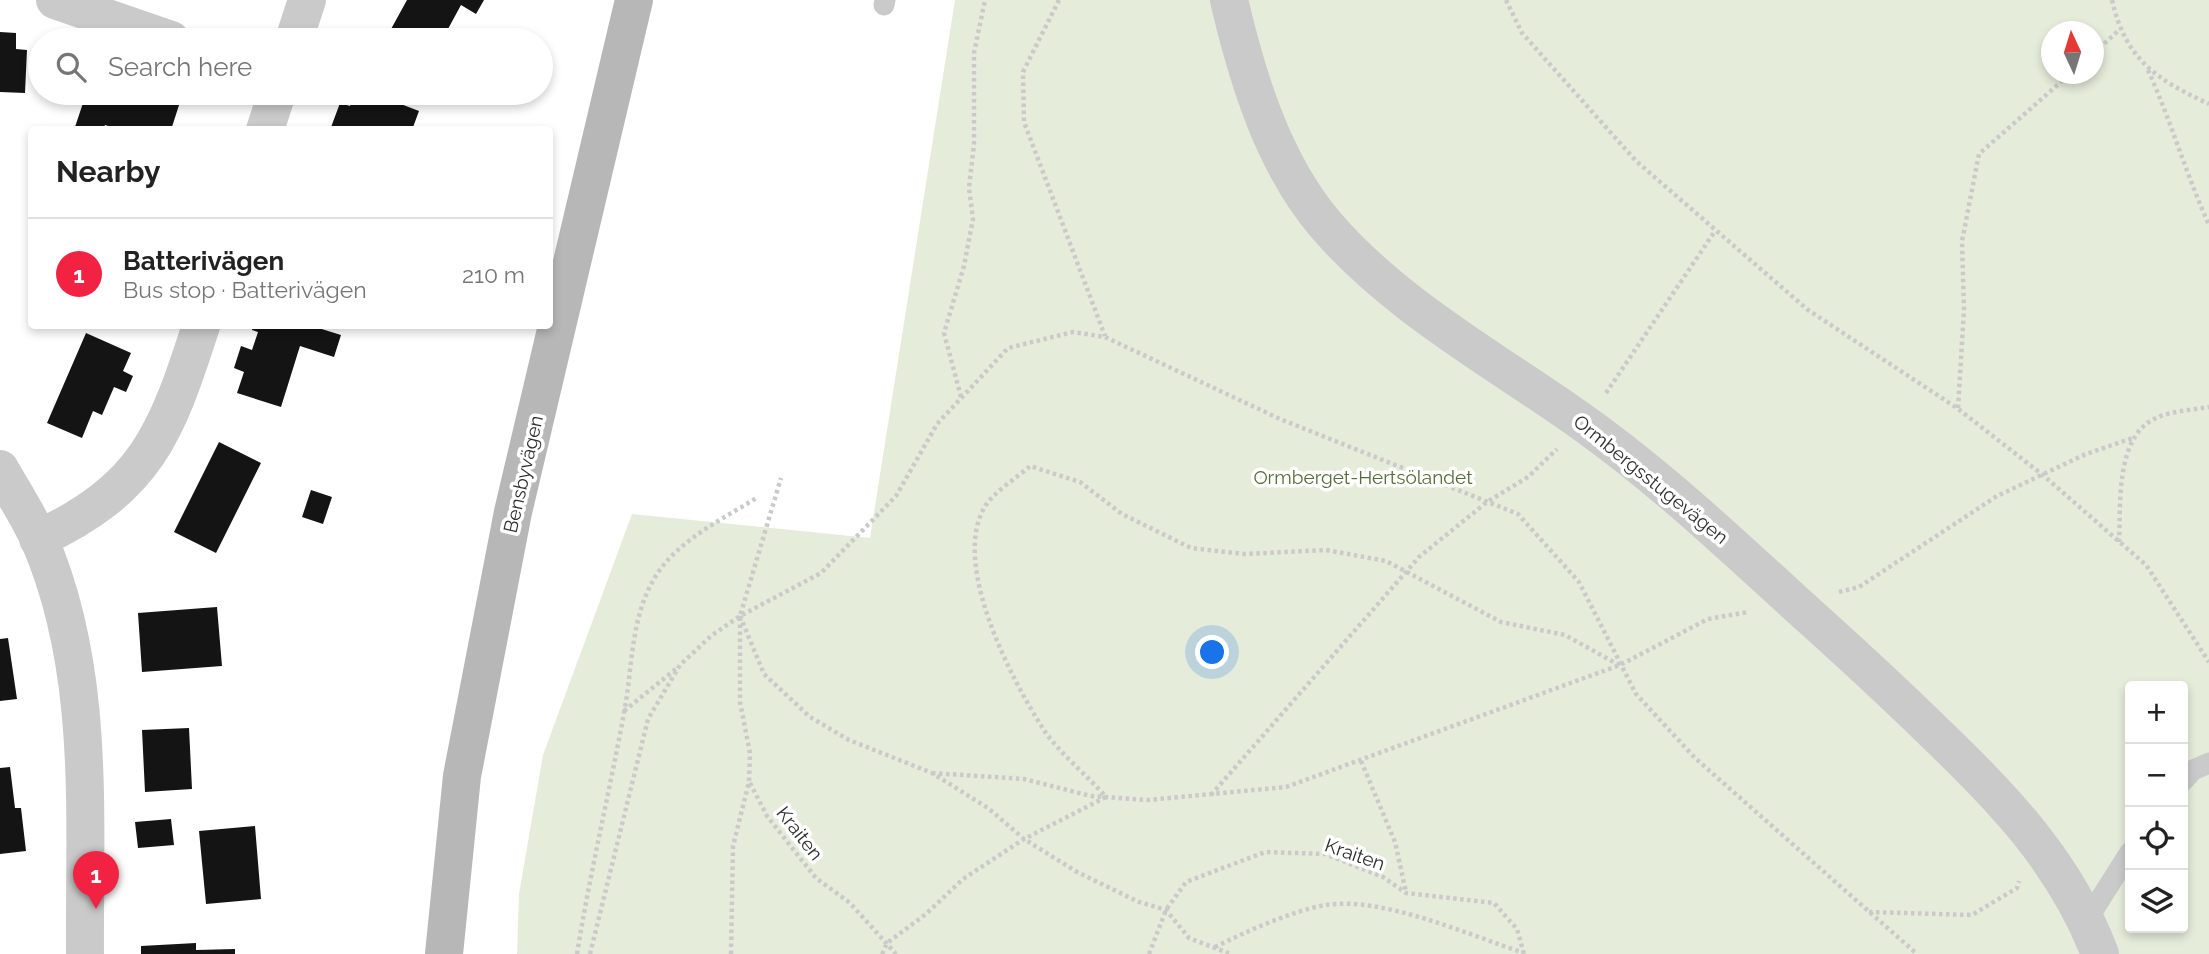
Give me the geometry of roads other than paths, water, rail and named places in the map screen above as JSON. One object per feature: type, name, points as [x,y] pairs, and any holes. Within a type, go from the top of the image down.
[{"type":"main road","name":"Bensbyvägen","points":[[444,954],[462,776],[511,525],[634,0]]},
{"type":"street","points":[[55,0],[137,28]]},
{"type":"street","points":[[298,28],[307,0]]},
{"type":"street","name":"Ormbergsstugevägen","points":[[1229,0],[1257,96],[1280,152],[1324,223],[1362,263],[1411,302],[1584,423],[1676,494],[1795,602],[1996,792],[2042,846],[2094,937]]},
{"type":"street","points":[[266,126],[273,105]]},
{"type":"street","points":[[38,539],[69,524],[113,494],[145,460],[166,426],[200,329]]},
{"type":"street","points":[[0,469],[38,539],[69,631],[78,678],[84,737],[85,954]]},
{"type":"lane","points":[[2188,776],[2193,770],[2209,763]]},
{"type":"lane","points":[[2094,937],[2125,864]]},
{"type":"place","name":"Batterivägen","points":[[96,909]]},
{"type":"park label","name":"Ormberget-Hertsölandet","points":[[1363,477]]}]
